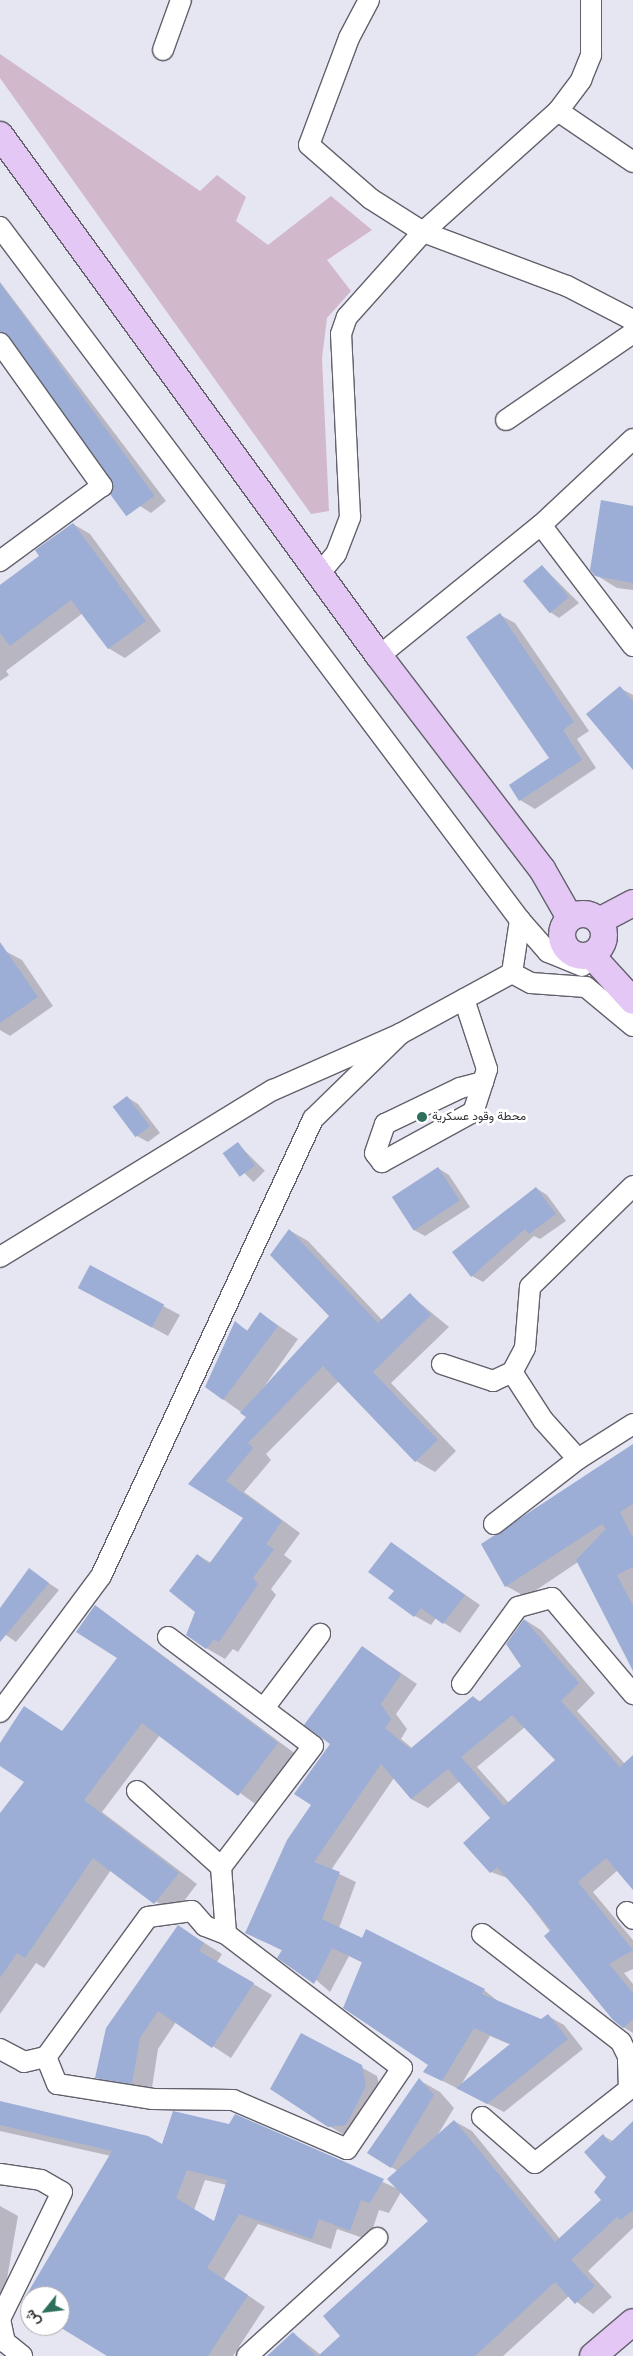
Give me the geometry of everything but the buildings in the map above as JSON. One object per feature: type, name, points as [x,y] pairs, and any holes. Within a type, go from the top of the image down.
[{"type":"main road","points":[[0,135],[379,656],[542,869],[570,918]]},
{"type":"main road","points":[[591,947],[633,903]]},
{"type":"main road","points":[[633,920],[591,947],[562,941],[562,929],[570,918],[580,914],[591,947],[633,1001]]},
{"type":"main road","points":[[593,2356],[633,2322]]},
{"type":"street","points":[[164,50],[181,0]]},
{"type":"street","points":[[370,0],[349,38],[309,144],[371,199],[423,232],[567,286],[633,320]]},
{"type":"street","points":[[319,574],[336,554],[350,517],[341,334],[347,317],[423,232],[558,111],[581,80],[591,55],[591,0]]},
{"type":"street","points":[[558,111],[633,162]]},
{"type":"street","points":[[0,227],[520,920],[548,952],[591,947],[586,987]]},
{"type":"street","points":[[506,420],[633,333]]},
{"type":"street","points":[[0,343],[102,486],[0,562]]},
{"type":"street","points":[[379,656],[541,524],[633,439]]},
{"type":"street","points":[[541,524],[633,646]]},
{"type":"street","points":[[512,973],[520,920]]},
{"type":"street","points":[[512,973],[531,983],[586,987],[633,1026]]},
{"type":"street","points":[[0,1257],[273,1090],[400,1034],[512,973]]},
{"type":"street","points":[[464,999],[487,1069],[483,1082],[472,1112],[453,1125],[382,1162],[375,1153],[385,1124],[460,1088],[483,1082]]},
{"type":"street","points":[[0,1712],[101,1576],[313,1119],[400,1034]]},
{"type":"street","points":[[442,1364],[493,1381],[512,1372],[525,1348],[530,1287],[633,1186]]},
{"type":"street","points":[[512,1372],[543,1420],[578,1459]]},
{"type":"street","points":[[494,1524],[578,1459],[633,1424]]},
{"type":"street","points":[[462,1684],[518,1607],[552,1598],[633,1694]]},
{"type":"street","points":[[264,1708],[320,1634]]},
{"type":"street","points":[[168,1637],[313,1746],[221,1867],[226,1934]]},
{"type":"street","points":[[137,1791],[221,1867]]},
{"type":"street","points":[[0,2050],[24,2062],[46,2057],[148,1917],[192,1911],[205,1926],[226,1934],[402,2068],[346,2149],[233,2100],[153,2099],[57,2084],[46,2057]]},
{"type":"street","points":[[482,1934],[621,2042],[631,2062],[629,2089],[535,2162],[482,2117]]},
{"type":"street","points":[[0,2174],[41,2180],[62,2192],[0,2319],[5,2342],[22,2356]]},
{"type":"street","points":[[247,2356],[377,2238]]},
{"type":"shaded area","points":[[0,54],[200,191],[217,175],[246,197],[236,221],[268,245],[331,196],[372,230],[327,260],[351,291],[327,318],[322,358],[329,511],[311,514],[0,78]]},
{"type":"place","name":"محطة وقود عسكرية","points":[[422,1117]]}]
